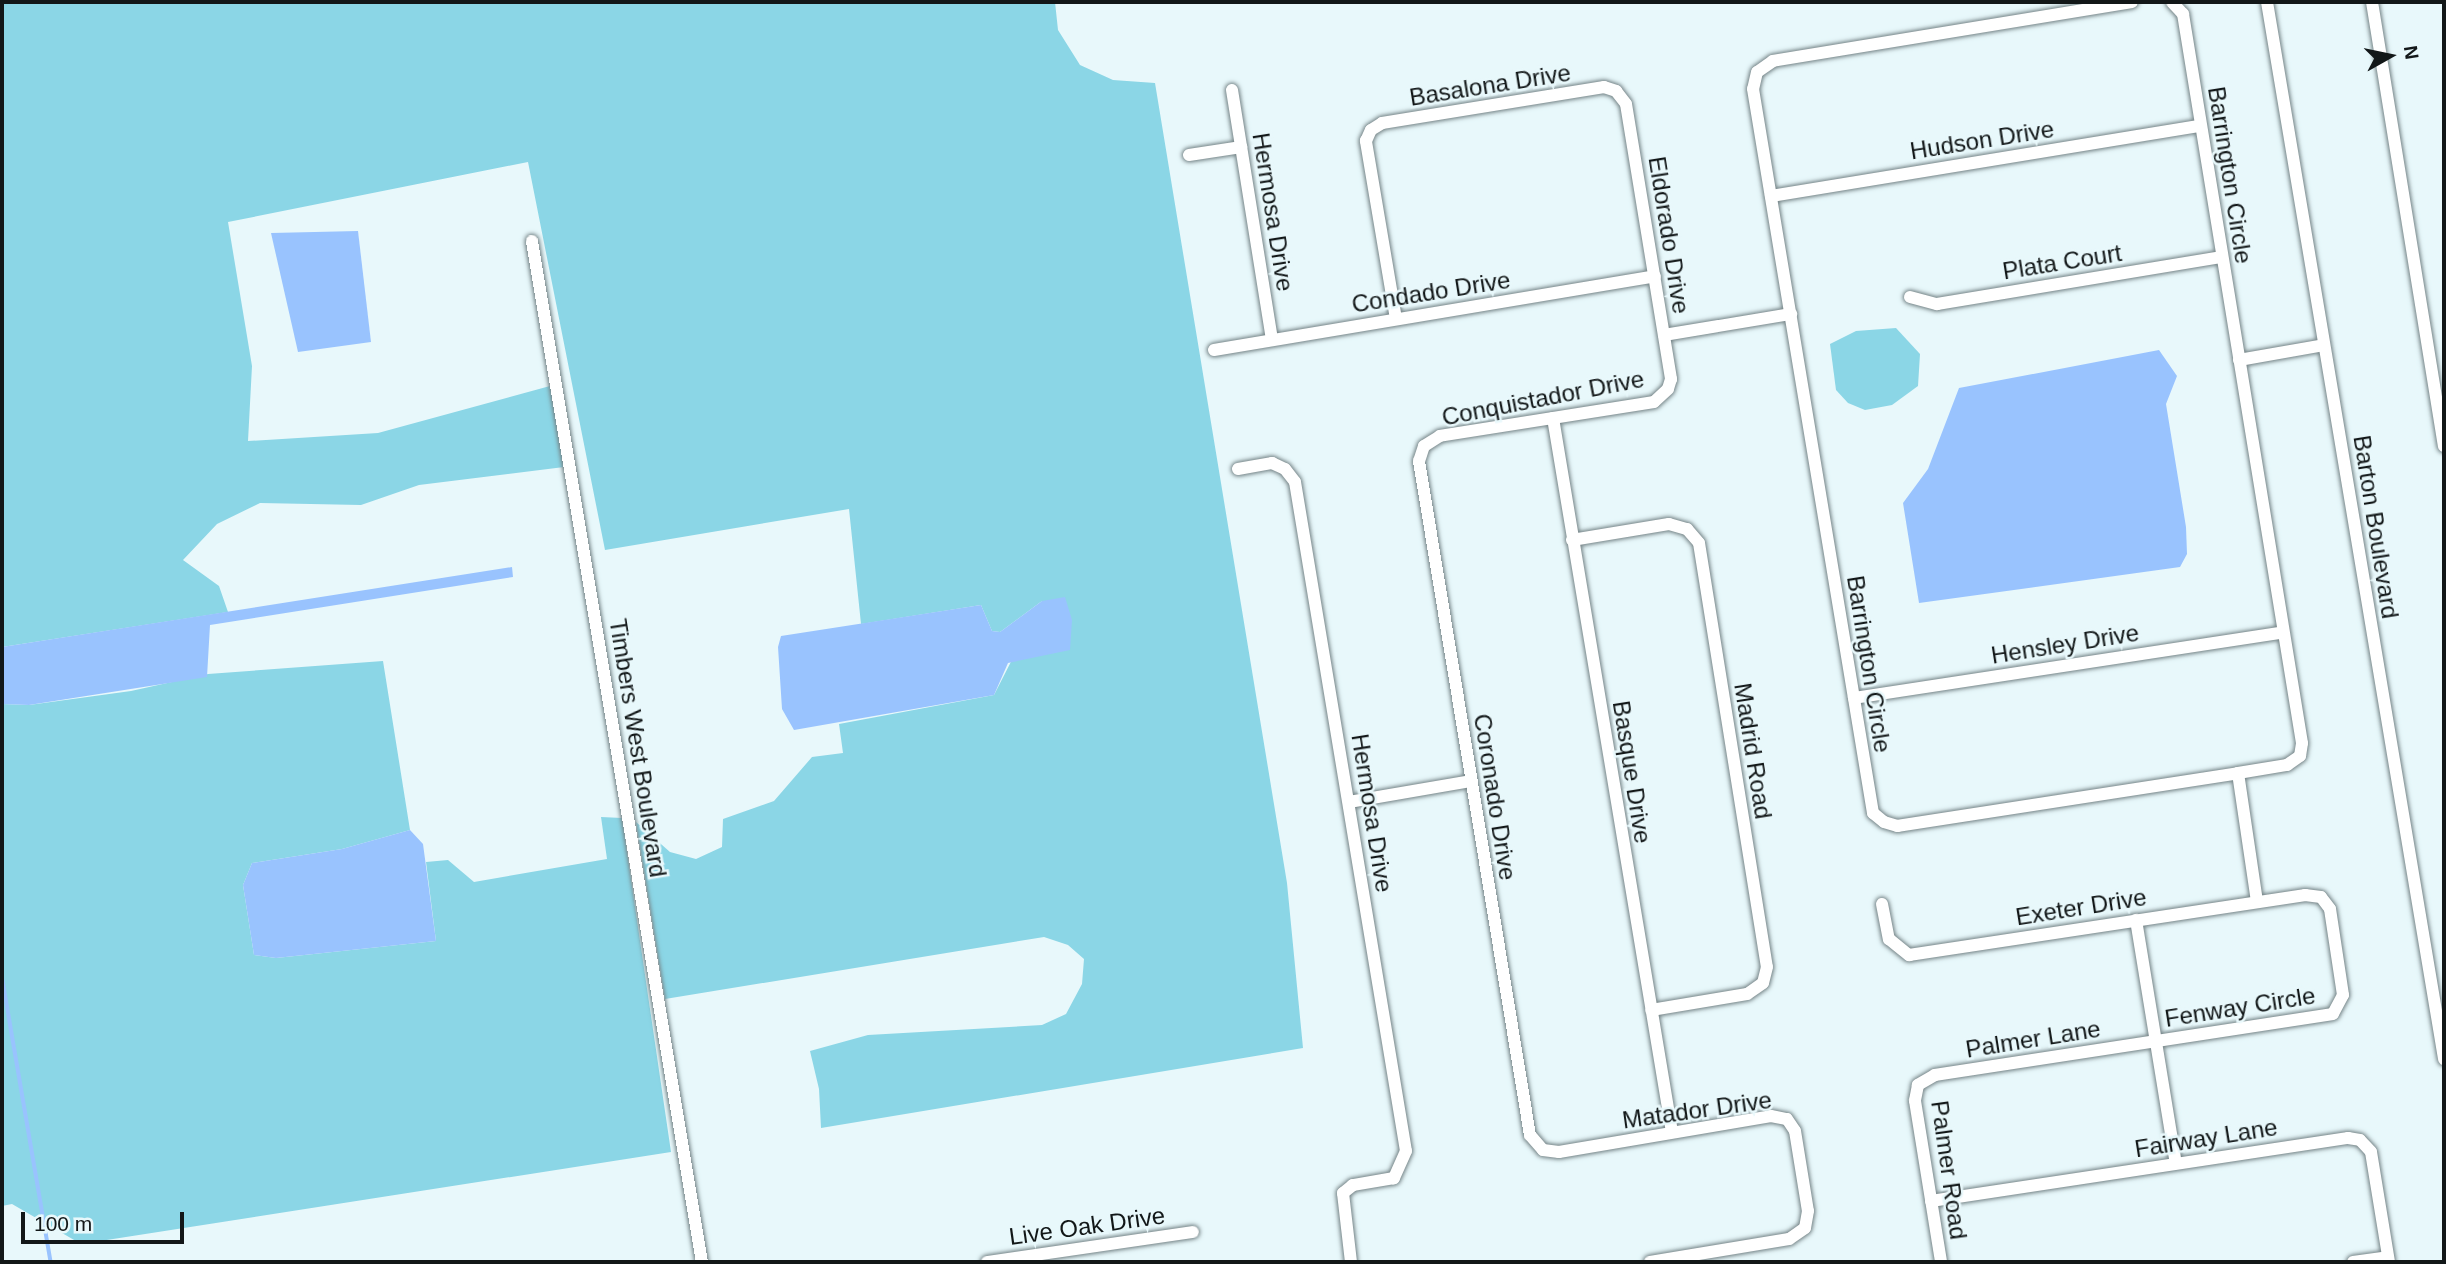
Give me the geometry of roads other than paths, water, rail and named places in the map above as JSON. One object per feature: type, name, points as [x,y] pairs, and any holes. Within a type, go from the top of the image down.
[{"type":"street","name":"Barrington Circle","points":[[2132,2],[1773,61],[1757,72],[1753,89],[1873,813],[1897,825],[2287,765],[2300,756],[2302,743],[2183,14],[2172,2]]},
{"type":"street","name":"Barton Boulevard","points":[[2267,2],[2444,1059]]},
{"type":"street","points":[[2372,2],[2444,446]]},
{"type":"street","name":"Basalona Drive","points":[[1396,319],[1366,141],[1371,130],[1382,123],[1604,87],[1616,91]]},
{"type":"street","name":"Hermosa Drive","points":[[1232,90],[1272,340]]},
{"type":"street","name":"Eldorado Drive","points":[[1616,91],[1626,104],[1671,379],[1668,389]]},
{"type":"street","name":"Hudson Drive","points":[[1771,196],[2200,126]]},
{"type":"street","points":[[1189,155],[1241,147]]},
{"type":"street","name":"Timbers West Boulevard","points":[[532,241],[702,1262]]},
{"type":"street","name":"Plata Court","points":[[1910,297],[1937,304],[2222,257]]},
{"type":"street","name":"Condado Drive","points":[[1214,350],[1655,276]]},
{"type":"street","points":[[1664,335],[1791,314]]},
{"type":"street","points":[[2239,360],[2324,345]]},
{"type":"street","name":"Conquistador Drive","points":[[1424,446],[1440,436],[1654,402],[1668,389]]},
{"type":"street","name":"Basque Drive","points":[[1553,418],[1672,1132]]},
{"type":"street","name":"Coronado Drive","points":[[1424,446],[1419,461],[1530,1135],[1543,1150]]},
{"type":"street","name":"Hermosa Drive","points":[[1238,469],[1272,463],[1286,469],[1295,482],[1406,1151],[1402,1167],[1394,1178],[1353,1185],[1343,1193],[1342,1204],[1351,1262]]},
{"type":"street","name":"Madrid Road","points":[[1572,540],[1669,524],[1688,529],[1699,543],[1767,967],[1763,983],[1747,995],[1651,1010]]},
{"type":"street","name":"Hensley Drive","points":[[1854,698],[2283,632]]},
{"type":"street","points":[[2238,773],[2257,902]]},
{"type":"street","points":[[1349,802],[1470,780]]},
{"type":"street","name":"Exeter Drive","points":[[1882,905],[1889,939],[1909,955],[2305,895],[2321,897]]},
{"type":"street","name":"Fenway Circle","points":[[2156,1041],[2333,1014],[2343,995],[2330,909],[2321,897]]},
{"type":"street","points":[[2136,920],[2176,1163]]},
{"type":"street","name":"Palmer Lane","points":[[1918,1085],[1935,1075],[2156,1041]]},
{"type":"street","name":"Palmer Road","points":[[1918,1085],[1915,1101],[1941,1262]]},
{"type":"street","name":"Matador Drive","points":[[1543,1150],[1559,1152],[1771,1116],[1787,1119],[1795,1131],[1806,1198],[1805,1228],[1789,1239],[1694,1258]]},
{"type":"street","name":"Fairway Lane","points":[[1931,1201],[2348,1138],[2360,1140],[2371,1152],[2389,1260]]},
{"type":"street","name":"Live Oak Drive","points":[[987,1262],[1193,1232]]},
{"type":"street","points":[[1650,1262],[1694,1258]]},
{"type":"street","points":[[2353,1262],[2389,1260]]},
{"type":"waterway","points":[[2,975],[51,1262]]}]
